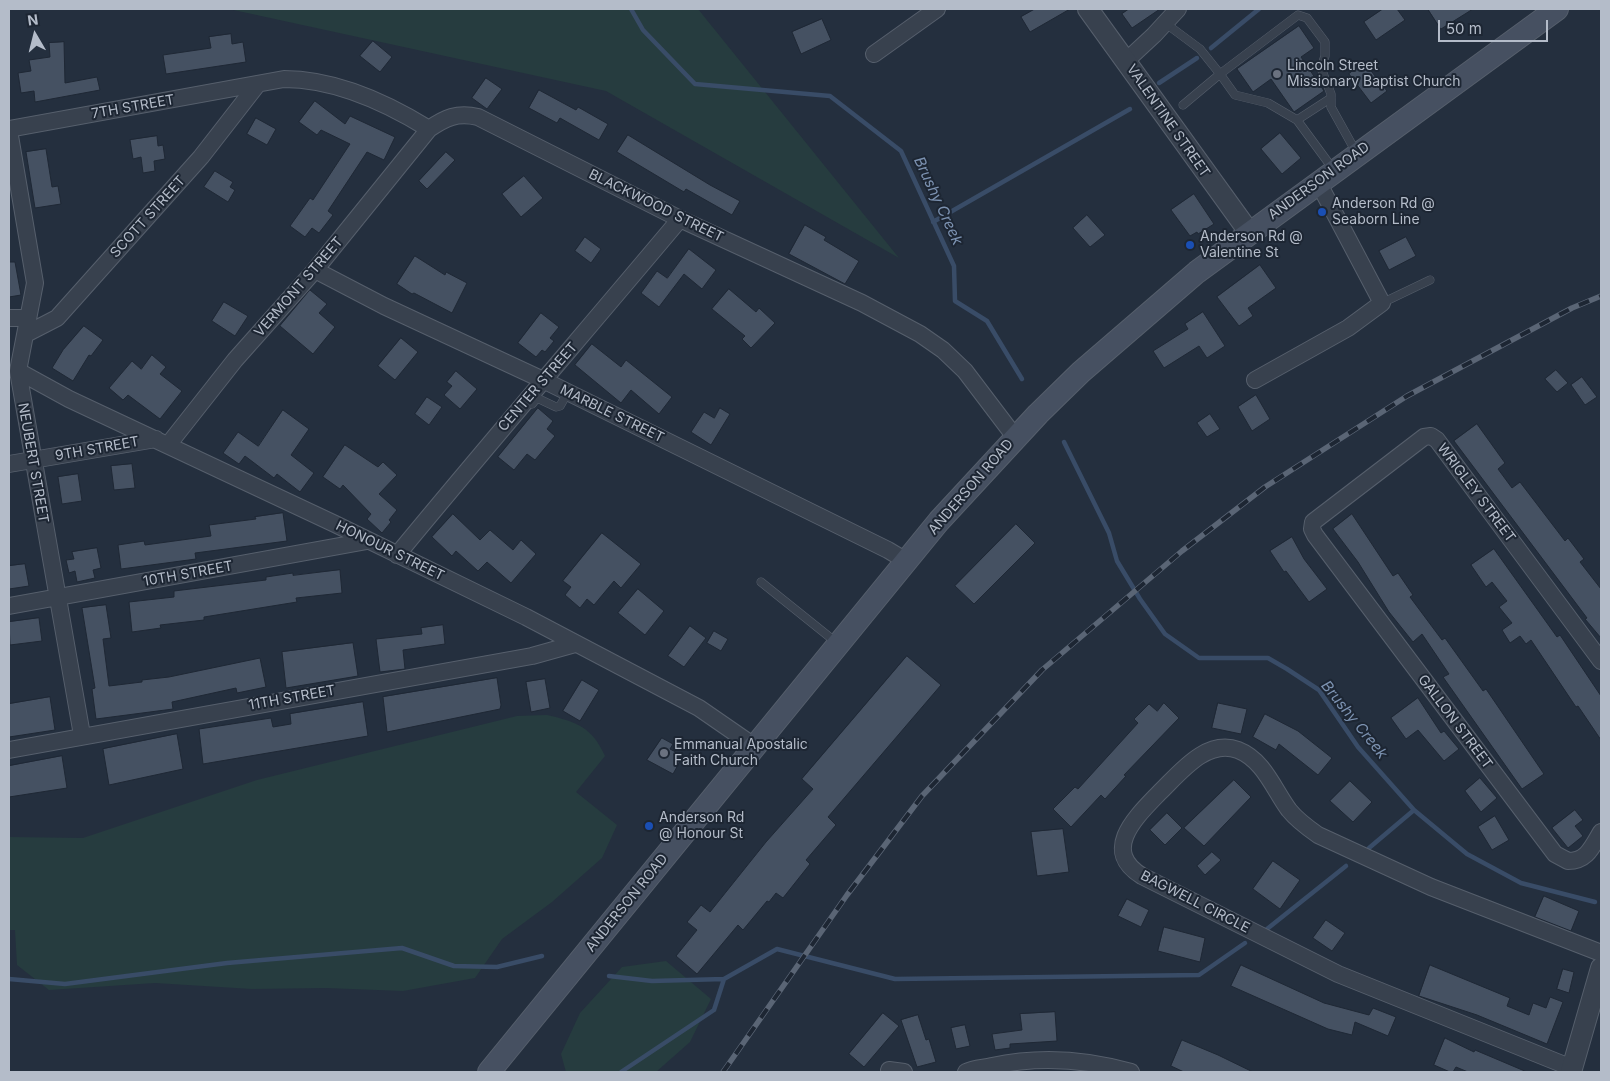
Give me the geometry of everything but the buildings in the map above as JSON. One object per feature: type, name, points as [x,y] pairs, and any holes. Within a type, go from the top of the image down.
[{"type":"main road","name":"ANDERSON ROAD","points":[[489,1072],[754,746],[940,522],[1015,438],[1081,372],[1189,278],[1249,232],[1557,9]]},
{"type":"street","points":[[874,54],[938,9]]},
{"type":"street","name":"VALENTINE STREET","points":[[1088,9],[1249,232]]},
{"type":"street","points":[[1126,61],[1178,9]]},
{"type":"street","points":[[256,85],[293,79],[324,84],[377,102],[428,129]]},
{"type":"street","name":"7TH STREET","points":[[9,130],[256,85]]},
{"type":"street","name":"SCOTT STREET","points":[[27,326],[57,318],[201,157],[256,85]]},
{"type":"street","name":"BLACKWOOD STREET","points":[[428,129],[450,116],[466,114],[478,117],[680,219],[854,299],[920,334],[943,350],[965,371],[1015,438]]},
{"type":"street","name":"VERMONT STREET","points":[[162,442],[315,270],[428,129]]},
{"type":"street","name":"NEUBERT STREET","points":[[9,130],[35,283],[18,371],[82,735]]},
{"type":"street","points":[[1254,380],[1348,328],[1382,303],[1326,176]]},
{"type":"street","name":"CENTER STREET","points":[[397,555],[477,458],[534,396],[543,380],[680,219]]},
{"type":"street","name":"MARBLE STREET","points":[[315,270],[384,306],[568,392],[888,550],[908,562]]},
{"type":"street","points":[[9,318],[27,326]]},
{"type":"street","name":"HONOUR STREET","points":[[18,371],[69,399],[397,555],[575,644],[699,708],[754,746]]},
{"type":"street","name":"WRIGLEY STREET","points":[[1318,540],[1312,529],[1313,522],[1317,517],[1424,437],[1431,436],[1437,440],[1601,661]]},
{"type":"street","name":"9TH STREET","points":[[9,464],[162,442]]},
{"type":"street","name":"GALLON STREET","points":[[1318,540],[1555,854],[1568,861],[1582,858],[1588,854],[1601,832]]},
{"type":"street","name":"10TH STREET","points":[[9,606],[367,541]]},
{"type":"street","name":"11TH STREET","points":[[9,750],[82,735],[532,656],[575,644]]},
{"type":"street","name":"BAGWELL CIRCLE","points":[[1571,1070],[1338,974],[1142,876],[1127,862],[1123,843],[1126,830],[1134,819],[1192,761],[1210,751],[1225,748],[1237,750],[1257,763],[1290,811],[1318,835],[1430,887],[1601,954]]},
{"type":"street","points":[[1571,1070],[1601,968]]},
{"type":"street","points":[[966,1072],[1002,1064],[1047,1060],[1097,1064],[1131,1072]]},
{"type":"lane","points":[[1182,105],[1298,15],[1308,18],[1325,42],[1325,56],[1321,68],[1331,98],[1331,107],[1358,153]]},
{"type":"lane","points":[[1165,23],[1200,49],[1235,95],[1268,103],[1297,120],[1326,176]]},
{"type":"lane","points":[[1297,120],[1331,98]]},
{"type":"lane","points":[[1382,303],[1430,280]]},
{"type":"lane","points":[[534,396],[556,407],[560,406],[568,392]]},
{"type":"lane","points":[[760,582],[838,644]]},
{"type":"green space","points":[[229,9],[698,9],[899,258],[606,91]]},
{"type":"green space","points":[[547,715],[575,723],[595,738],[605,756],[576,792],[617,825],[602,858],[552,902],[502,939],[475,978],[403,991],[326,988],[252,989],[155,983],[49,990],[17,965],[15,930],[9,930],[9,837],[83,838],[257,780],[517,716]]},
{"type":"green space","points":[[666,961],[711,999],[690,1042],[656,1072],[566,1072],[561,1054],[580,1013],[622,967]]},
{"type":"waterway","name":"Brushy Creek","points":[[631,9],[643,30],[695,84],[830,96],[901,151],[954,266],[955,301],[987,321],[1022,379]]},
{"type":"waterway","points":[[1211,48],[1259,9]]},
{"type":"waterway","points":[[1159,83],[1197,58]]},
{"type":"waterway","points":[[933,222],[1130,109]]},
{"type":"waterway","name":"Brushy Creek","points":[[1064,442],[1109,533],[1117,561],[1140,599],[1165,634],[1199,658],[1268,658],[1287,669],[1319,690],[1358,747],[1414,810],[1467,854],[1521,883],[1595,902]]},
{"type":"waterway","points":[[1369,848],[1414,810]]},
{"type":"waterway","points":[[1267,929],[1346,866]]},
{"type":"waterway","points":[[609,976],[652,981],[724,979],[777,949],[895,979],[1199,975],[1245,943]]},
{"type":"waterway","points":[[9,979],[65,984],[227,963],[402,948],[454,966],[497,967],[542,956]]},
{"type":"waterway","points":[[621,1072],[714,1010],[724,979]]},
{"type":"railway","points":[[723,1072],[847,895],[922,796],[1042,670],[1182,551],[1265,487],[1407,396],[1572,308],[1601,296]]},
{"type":"place","name":"Lincoln Street Missionary Baptist Church","points":[[1277,74]]},
{"type":"place","name":"Anderson Rd @ Seaborn Line","points":[[1322,212]]},
{"type":"place","name":"Anderson Rd @ Valentine St","points":[[1190,245]]},
{"type":"place","name":"Emmanual Apostalic Faith Church","points":[[664,753]]},
{"type":"place","name":"Anderson Rd @ Honour St","points":[[649,826]]}]
